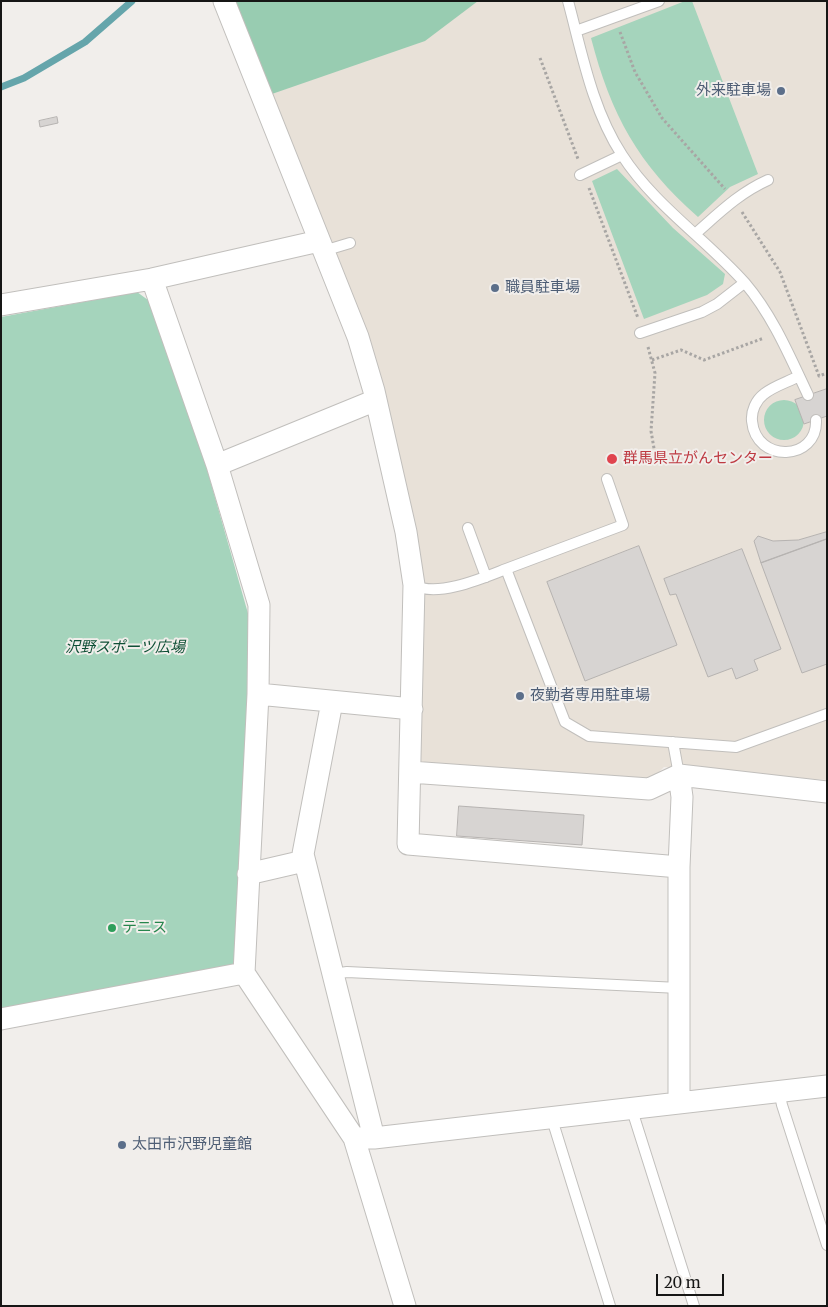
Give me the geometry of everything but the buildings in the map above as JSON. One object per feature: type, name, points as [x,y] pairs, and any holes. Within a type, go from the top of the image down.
[{"type":"street","points":[[224,1],[358,337],[376,400],[406,532],[414,585],[408,844],[679,866]]},
{"type":"street","points":[[1,305],[152,279],[319,241]]},
{"type":"street","points":[[152,279],[217,465],[259,605],[258,694],[244,973],[364,1138]]},
{"type":"street","points":[[217,465],[376,400]]},
{"type":"street","points":[[258,694],[412,709]]},
{"type":"street","points":[[332,702],[309,813],[303,854],[333,974],[364,1138],[406,1306]]},
{"type":"street","points":[[410,772],[649,789],[678,775],[827,792]]},
{"type":"street","points":[[678,775],[682,797],[679,866],[679,1102]]},
{"type":"street","points":[[248,874],[304,861]]},
{"type":"street","points":[[1,1020],[244,973]]},
{"type":"street","points":[[364,1138],[827,1086]]},
{"type":"lane","points":[[568,1],[590,84],[604,124],[622,155],[643,182],[744,283],[759,301],[808,395]]},
{"type":"lane","points":[[576,31],[659,1]]},
{"type":"lane","points":[[582,174],[622,155]]},
{"type":"lane","points":[[696,234],[733,199],[749,188],[768,180]]},
{"type":"lane","points":[[319,241],[330,249],[350,243]]},
{"type":"lane","points":[[641,333],[702,312],[717,304],[744,283]]},
{"type":"lane","points":[[799,376],[764,394],[755,404],[751,416],[752,428],[758,439],[766,447],[778,452],[790,452],[808,442],[814,435],[816,420]]},
{"type":"lane","points":[[414,585],[421,589],[460,586],[623,525],[607,479]]},
{"type":"lane","points":[[468,528],[486,577]]},
{"type":"lane","points":[[506,569],[565,722],[589,736],[736,747],[827,714]]},
{"type":"lane","points":[[673,742],[678,775]]},
{"type":"lane","points":[[333,974],[347,972],[679,988]]},
{"type":"lane","points":[[779,1091],[827,1245]]},
{"type":"lane","points":[[631,1107],[694,1306]]},
{"type":"lane","points":[[550,1116],[610,1306]]},
{"type":"path","points":[[540,58],[652,360],[655,373],[651,431],[656,460]]},
{"type":"path","points":[[652,360],[681,350],[704,360],[800,324]]},
{"type":"shaded area","name":"群馬県立がんセンター","points":[[231,1],[827,1],[827,780],[664,767],[652,779],[421,762],[421,589],[413,528]]},
{"type":"green space","points":[[231,1],[478,1],[425,41],[269,95]]},
{"type":"green space","points":[[685,1],[692,1],[758,174],[730,187],[698,217],[659,177],[643,157],[630,136],[608,91],[591,38]]},
{"type":"green space","points":[[617,169],[673,228],[725,274],[723,284],[707,295],[644,319],[592,181]]},
{"type":"green space","name":"沢野スポーツ広場","points":[[137,292],[148,300],[197,434],[251,624],[236,966],[1,1009],[1,317]]},
{"type":"green space","points":[[784,400],[798,406],[804,420],[798,434],[784,440],[770,434],[764,420],[770,406]]},
{"type":"waterway","points":[[1,87],[24,78],[85,42],[132,1]]},
{"type":"place","name":"外来駐車場","points":[[781,91]]},
{"type":"place","name":"職員駐車場","points":[[495,288]]},
{"type":"place","name":"群馬県立がんセンター","points":[[612,459]]},
{"type":"place","name":"夜勤者専用駐車場","points":[[520,696]]},
{"type":"place","name":"テニス","points":[[112,928]]},
{"type":"place","name":"太田市沢野児童館","points":[[122,1145]]}]
